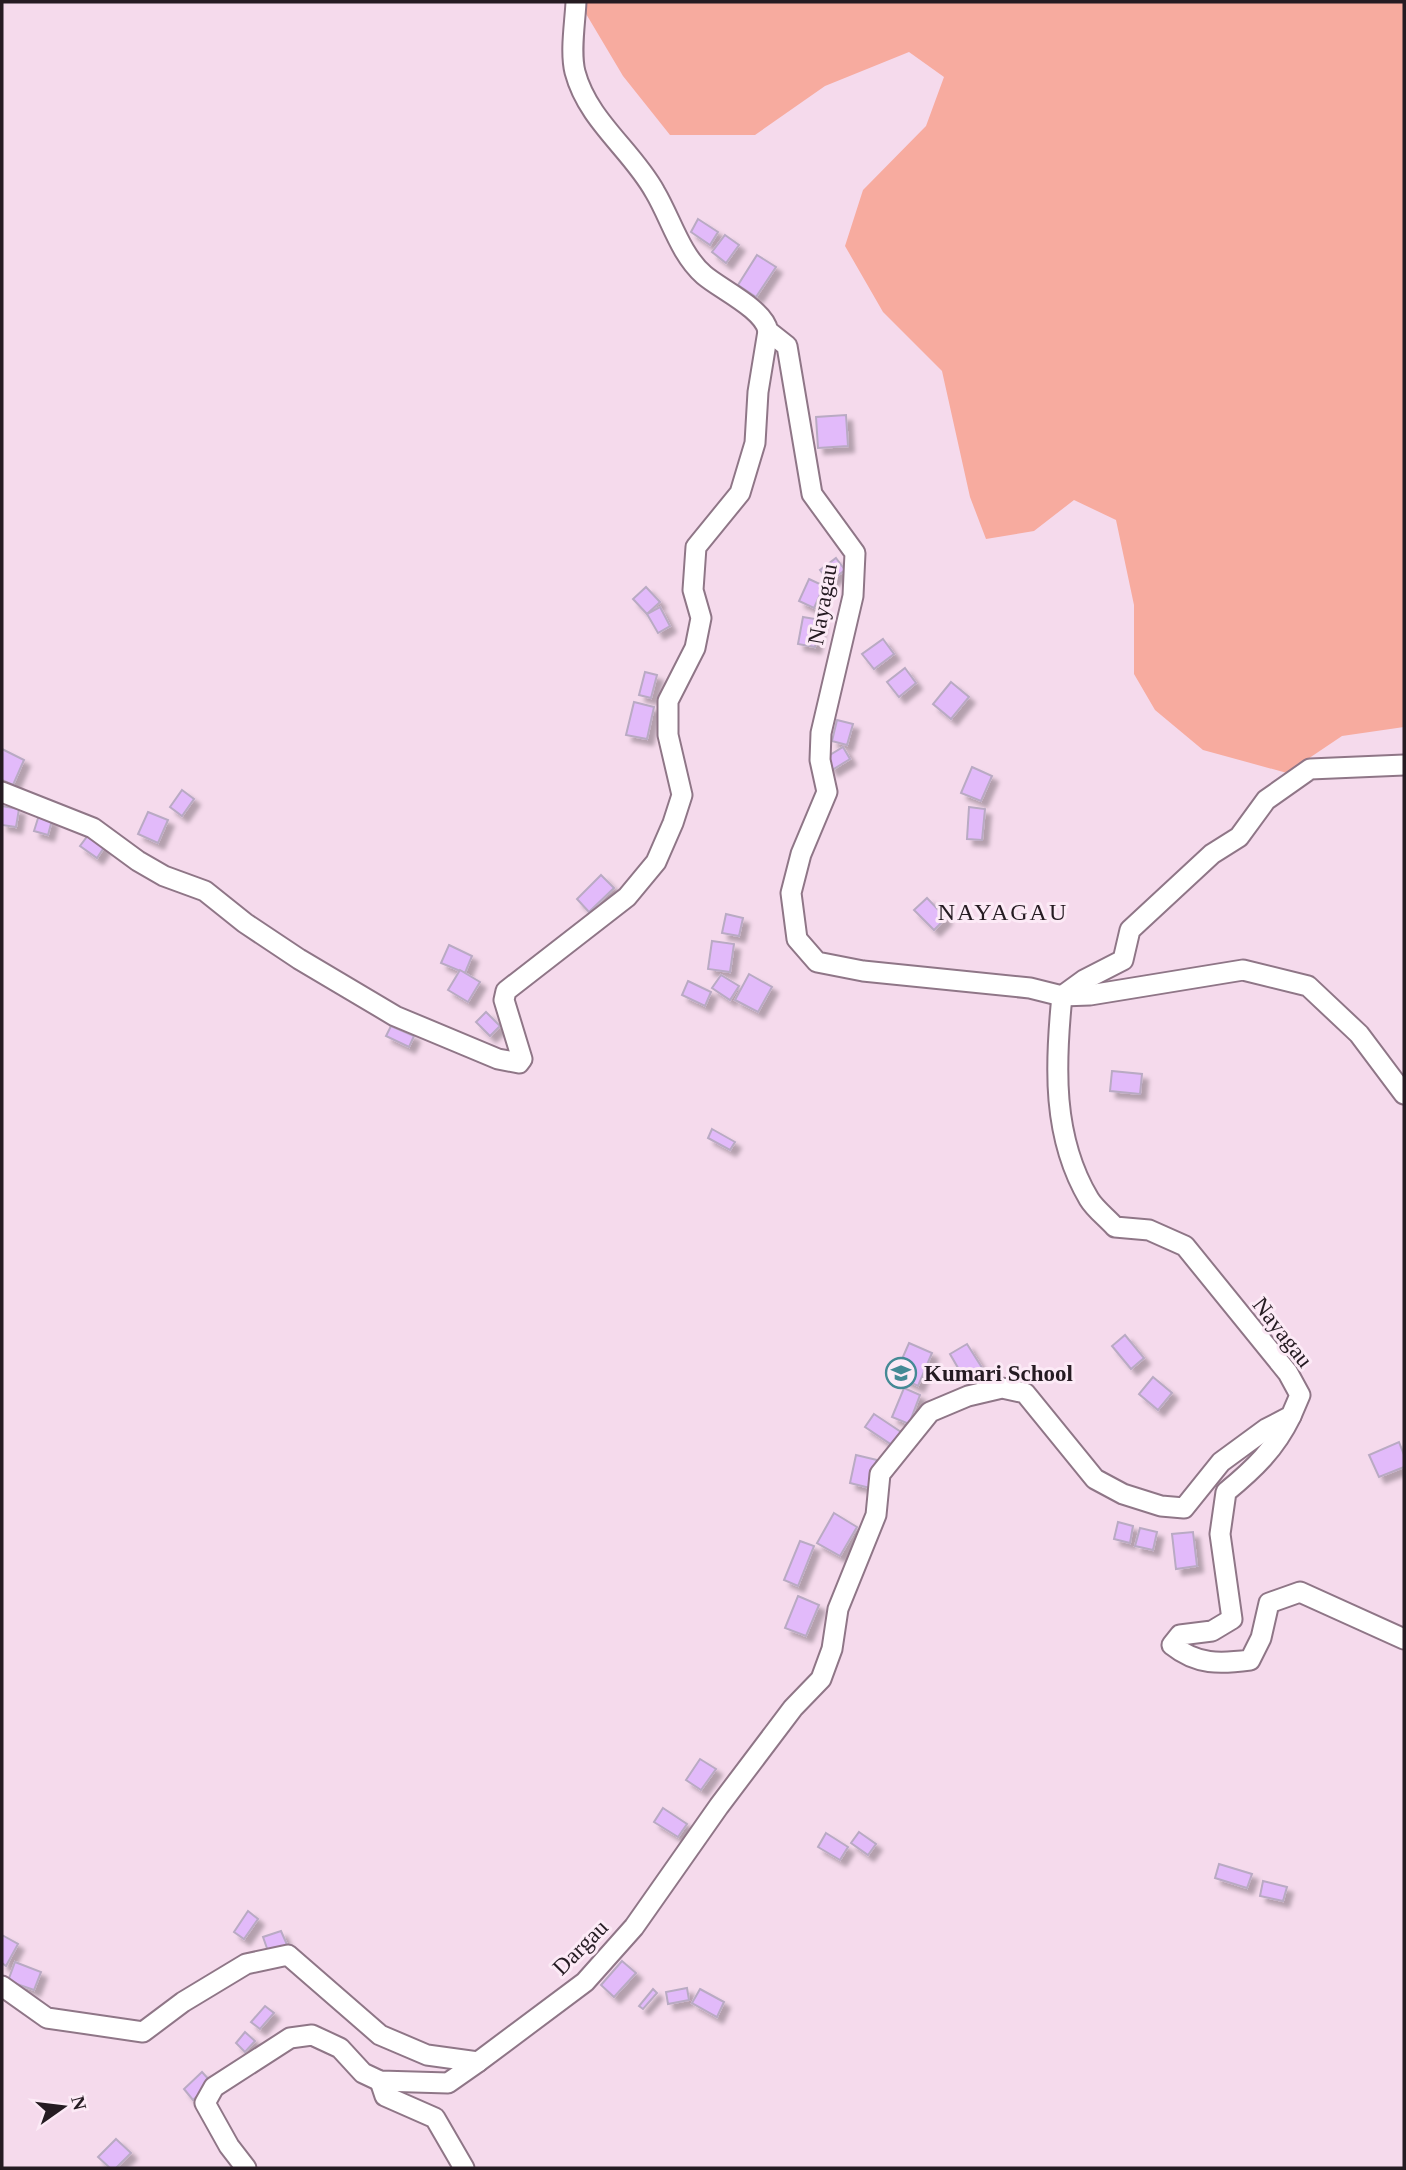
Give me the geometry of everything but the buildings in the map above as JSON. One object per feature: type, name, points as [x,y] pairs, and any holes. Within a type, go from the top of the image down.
[{"type":"street","name":"Nayagau","points":[[576,2],[575,71],[601,124],[654,190],[677,239],[702,274],[745,303],[766,324],[768,331],[787,346],[813,494],[855,553],[853,596],[821,733],[820,760],[827,792],[801,854],[791,893],[797,939],[817,962],[863,971],[1030,988],[1062,996],[1090,995],[1242,970],[1308,986],[1359,1034],[1404,1094]]},
{"type":"street","points":[[2,792],[93,828],[138,861],[164,876],[205,891],[288,952],[394,1016],[431,1034],[514,1064],[522,1059],[504,1000],[506,991],[627,897],[656,862],[673,823],[682,794],[668,735],[668,701],[695,648],[701,618],[693,590],[696,547],[740,493],[755,443],[758,391],[768,331]]},
{"type":"street","points":[[1062,996],[1084,980],[1123,960],[1130,930],[1212,854],[1239,837],[1266,800],[1310,768],[1404,765]]},
{"type":"street","name":"Nayagau","points":[[1062,996],[1056,1054],[1060,1126],[1090,1200],[1115,1227],[1149,1230],[1185,1246],[1288,1373],[1300,1395],[1291,1416]]},
{"type":"street","name":"Dargau","points":[[380,2081],[448,2083],[585,1982],[634,1927],[719,1806],[793,1708],[821,1679],[832,1649],[838,1609],[876,1515],[880,1475],[930,1412],[968,1396],[1002,1388],[1026,1393],[1095,1479],[1148,1502],[1184,1508],[1221,1462],[1266,1429],[1291,1416]]},
{"type":"street","points":[[1291,1416],[1279,1440],[1260,1464],[1226,1492],[1220,1534],[1233,1619],[1212,1631],[1180,1635],[1172,1645],[1186,1657],[1217,1665],[1250,1660],[1261,1638],[1269,1603],[1300,1592],[1404,1639]]},
{"type":"street","points":[[2,1986],[47,2018],[143,2032],[183,2002],[246,1964],[288,1955],[380,2035],[427,2055],[478,2062]]},
{"type":"street","points":[[246,2168],[229,2146],[205,2103],[214,2087],[240,2067],[290,2038],[312,2035],[340,2048],[363,2073],[380,2081],[385,2096],[435,2118],[464,2168]]},
{"type":"shaded area","points":[[579,2],[1404,2],[1404,727],[1342,736],[1287,773],[1203,750],[1155,710],[1134,674],[1134,605],[1116,520],[1074,500],[1034,531],[986,539],[970,497],[942,371],[883,312],[845,246],[863,190],[926,126],[944,77],[909,52],[825,86],[755,135],[670,135],[623,76]]},
{"type":"place","name":"Kumari School","points":[[901,1373]]},
{"type":"district","name":"NAYAGAU","points":[[1003,912]]}]
